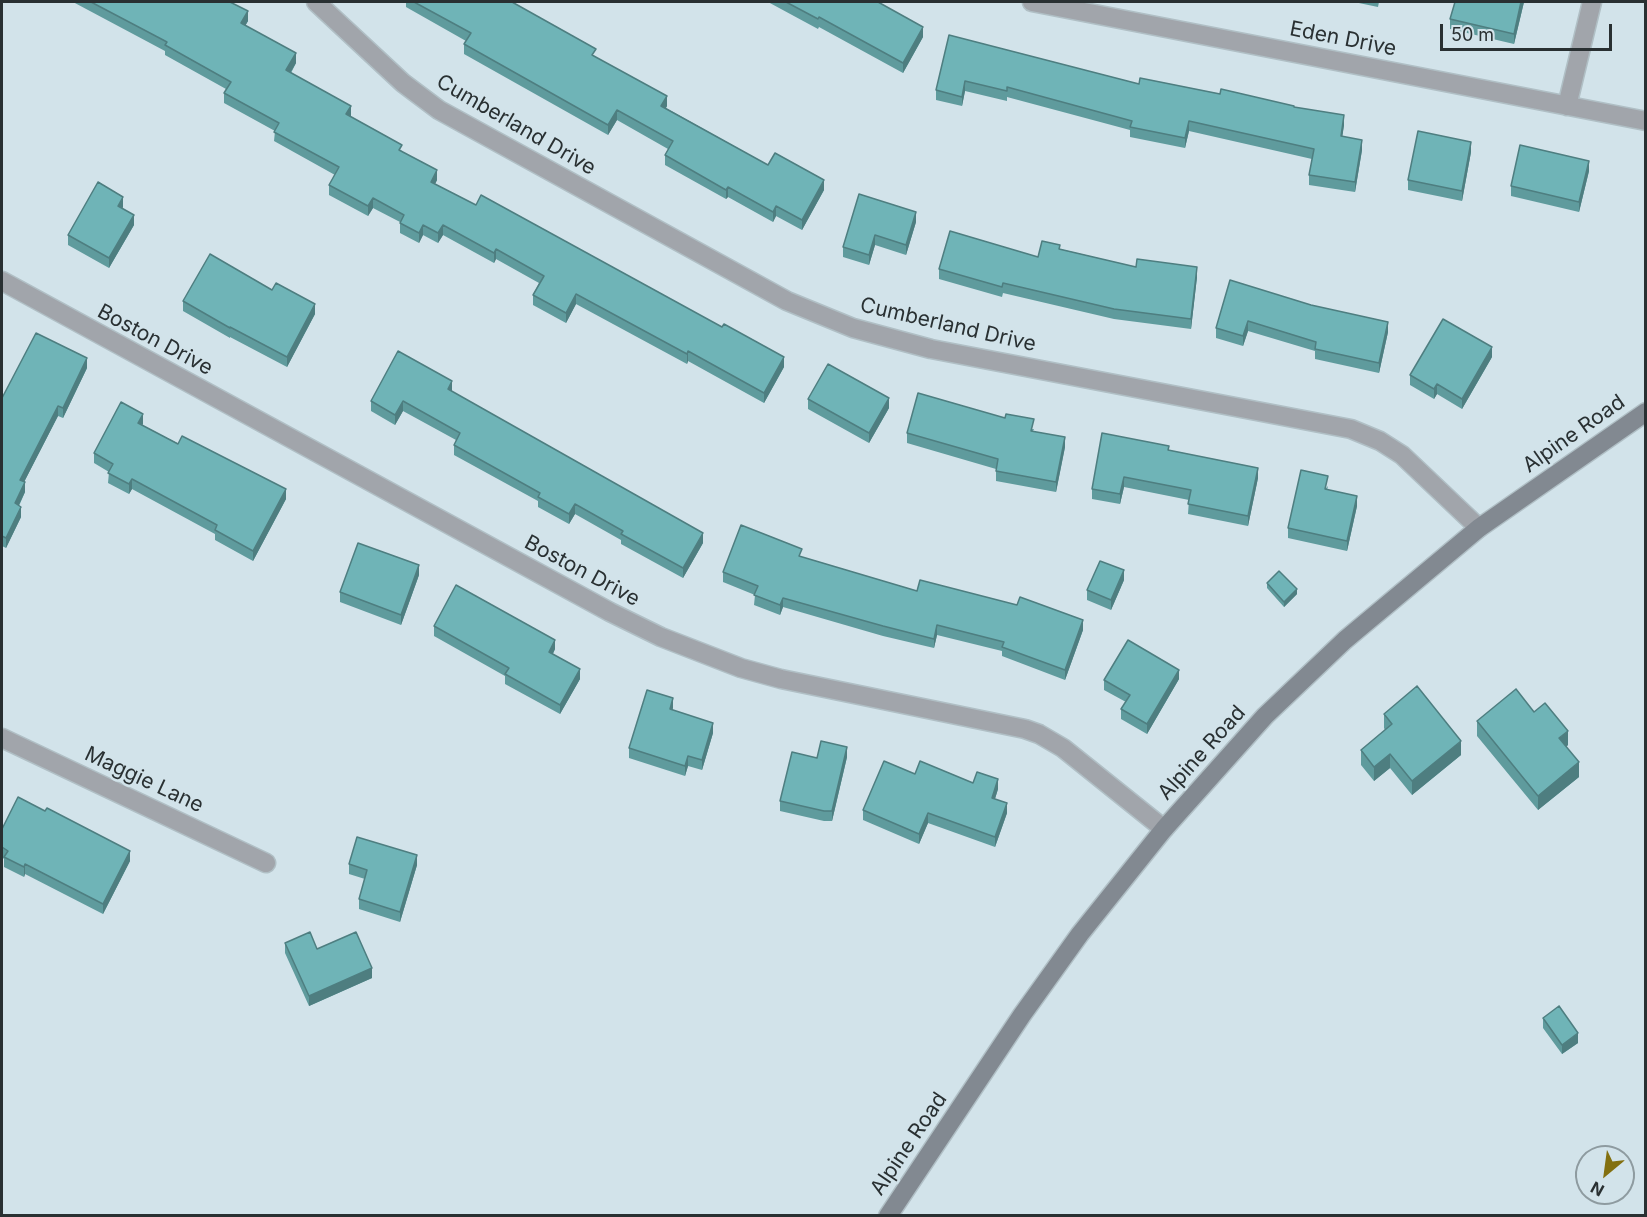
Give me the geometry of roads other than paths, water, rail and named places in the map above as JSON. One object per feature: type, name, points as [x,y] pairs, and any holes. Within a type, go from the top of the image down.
[{"type":"main road","name":"Alpine Road","points":[[888,1215],[1022,1015],[1074,943],[1164,829],[1265,716],[1345,640],[1479,528],[1646,412]]},
{"type":"street","name":"Cumberland Drive","points":[[316,2],[403,83],[439,110],[787,301],[853,328],[931,349],[1351,429],[1380,441],[1402,455],[1479,528]]},
{"type":"street","name":"Eden Drive","points":[[1032,2],[1646,121]]},
{"type":"street","points":[[1567,106],[1592,2]]},
{"type":"street","name":"Boston Drive","points":[[2,284],[610,612],[661,637],[741,668],[781,679],[1025,729],[1039,734],[1063,748],[1164,829]]},
{"type":"street","name":"Maggie Lane","points":[[2,738],[266,863]]}]
